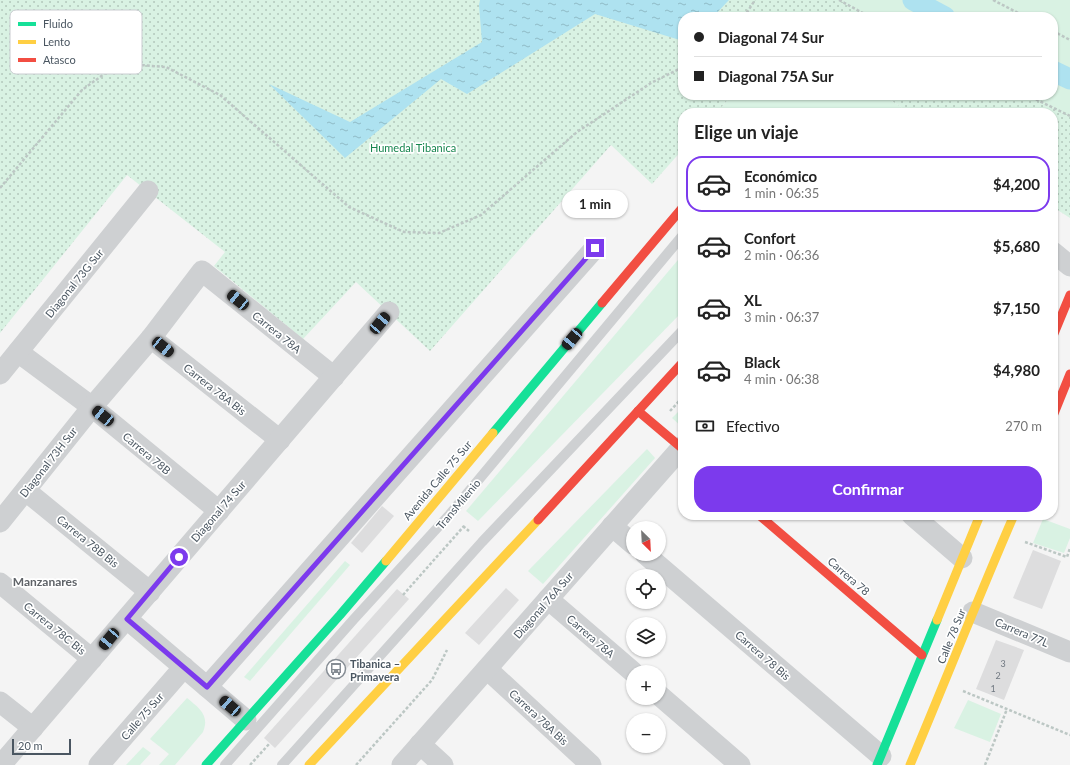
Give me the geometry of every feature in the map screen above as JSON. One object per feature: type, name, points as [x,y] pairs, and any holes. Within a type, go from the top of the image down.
[{"type":"main road","name":"Avenida Calle 75 Sur","points":[[206,765],[340,615],[678,213]]},
{"type":"main road","points":[[1058,324],[1070,295]]},
{"type":"main road","points":[[309,765],[494,568],[678,367]]},
{"type":"main road","points":[[1058,404],[1070,374]]},
{"type":"main road","points":[[638,411],[678,445]]},
{"type":"main road","name":"Carrera 78","points":[[766,520],[922,655]]},
{"type":"main road","name":"Calle 78 Sur","points":[[879,760],[978,520]]},
{"type":"main road","name":"Calle 78 Sur","points":[[910,765],[1012,520]]},
{"type":"street","name":"Diagonal 73G Sur","points":[[0,374],[148,191]]},
{"type":"street","points":[[207,687],[595,248]]},
{"type":"street","points":[[1058,256],[1070,266]]},
{"type":"street","name":"Diagonal 73H Sur","points":[[0,522],[92,407],[151,338],[202,271]]},
{"type":"street","name":"Carrera 78A","points":[[202,271],[334,377]]},
{"type":"street","name":"Diagonal 74 Sur","points":[[1,765],[389,312]]},
{"type":"street","name":"Carrera 78A Bis","points":[[151,338],[280,440]]},
{"type":"street","name":"Carrera 78B","points":[[18,352],[92,407],[218,511]]},
{"type":"street","name":"Diagonal 76A Sur","points":[[402,765],[678,452]]},
{"type":"street","name":"Carrera 78B Bis","points":[[26,491],[150,592]]},
{"type":"street","points":[[918,520],[962,558]]},
{"type":"street","points":[[612,526],[626,538]]},
{"type":"street","name":"Carrera 78 Bis","points":[[653,561],[879,760]]},
{"type":"street","name":"Carrera 78C Bis","points":[[0,583],[92,659]]},
{"type":"street","name":"Carrera 78A","points":[[548,599],[626,666]]},
{"type":"street","name":"Carrera 77L","points":[[973,612],[1070,652]]},
{"type":"street","points":[[127,619],[246,720]]},
{"type":"street","name":"Calle 75 Sur","points":[[99,765],[184,667]]},
{"type":"street","name":"Carrera 78A Bis","points":[[487,668],[592,765]]},
{"type":"street","points":[[666,701],[740,765]]},
{"type":"street","points":[[0,702],[33,728]]},
{"type":"street","points":[[420,744],[443,765]]},
{"type":"lane","name":"TransMilenio","points":[[225,765],[354,619],[450,514],[678,241]]},
{"type":"lane","points":[[282,765],[482,542],[678,335]]},
{"type":"path","points":[[747,12],[755,0]]},
{"type":"path","points":[[838,0],[861,12]]},
{"type":"path","points":[[993,0],[1016,12]]},
{"type":"path","points":[[1058,34],[1070,40]]},
{"type":"path","points":[[142,65],[166,67],[220,95],[349,207],[404,232],[439,233],[481,215],[577,132],[651,83],[678,70]]},
{"type":"path","points":[[0,188],[82,90],[104,74]]},
{"type":"path","points":[[1037,100],[1054,108]]},
{"type":"path","points":[[1058,110],[1070,116]]},
{"type":"path","points":[[655,426],[678,402]]},
{"type":"path","points":[[460,524],[469,531]]},
{"type":"path","points":[[403,594],[464,526]]},
{"type":"path","points":[[1006,535],[1067,557],[1070,548]]},
{"type":"path","points":[[356,765],[432,680],[448,648]]},
{"type":"path","points":[[945,683],[1070,735]]},
{"type":"path","points":[[985,765],[1007,709]]},
{"type":"path","points":[[250,765],[270,743]]},
{"type":"green space","name":"Humedal Tibanica","points":[[0,0],[839,0],[861,12],[678,12],[678,100],[728,100],[720,108],[678,108],[678,155],[652,184],[611,145],[430,351],[356,282],[303,339],[214,266],[225,252],[127,175],[0,333]]},
{"type":"green space","points":[[839,0],[1070,0],[1070,116],[1058,110],[1058,108],[1054,108],[1037,100],[1058,100],[1058,12],[861,12]]},
{"type":"green space","points":[[728,100],[890,100],[902,108],[720,108]]},
{"type":"green space","points":[[890,100],[1037,100],[1054,108],[902,108]]},
{"type":"green space","points":[[1058,110],[1070,116],[1070,218],[1058,210]]},
{"type":"green space","points":[[678,260],[678,316],[478,521],[466,511]]},
{"type":"green space","points":[[678,412],[678,423],[672,418]]},
{"type":"green space","points":[[647,449],[655,458],[543,584],[528,571]]},
{"type":"green space","points":[[1043,520],[1070,529],[1070,538],[1064,553],[1033,543]]},
{"type":"green space","points":[[345,561],[350,565],[250,681],[244,677]]},
{"type":"green space","points":[[187,698],[202,712],[204,716],[205,726],[203,732],[175,765],[159,765],[169,754],[150,739]]},
{"type":"green space","points":[[968,700],[1001,714],[990,742],[954,728]]},
{"type":"green space","points":[[143,747],[151,753],[140,765],[126,765]]},
{"type":"water","points":[[480,0],[729,0],[718,12],[678,12],[678,39],[595,14],[467,94],[441,79],[345,158],[269,84],[350,122],[482,42],[479,5]]},
{"type":"building","points":[[382,506],[394,516],[362,553],[351,543]]},
{"type":"building","points":[[1033,550],[1061,561],[1042,609],[1013,598]]},
{"type":"building","points":[[506,588],[519,600],[479,645],[465,633]]},
{"type":"building","name":"Tibanica – Primavera","points":[[397,589],[409,599],[275,748],[264,738]]},
{"type":"building","points":[[996,640],[1024,650],[1004,700],[976,689]]},
{"type":"waterway","points":[[913,0],[936,12]]},
{"type":"waterway","points":[[1058,73],[1070,79]]},
{"type":"traffic: fast","points":[[493,433],[602,303]]},
{"type":"traffic: fast","points":[[206,765],[340,615],[386,561]]},
{"type":"traffic: fast","points":[[877,765],[937,620]]},
{"type":"traffic: slow","points":[[386,561],[493,433]]},
{"type":"traffic: slow","points":[[309,765],[538,520]]},
{"type":"traffic: slow","points":[[937,620],[978,520]]},
{"type":"traffic: slow","points":[[910,765],[1012,520]]},
{"type":"traffic: jam","points":[[602,303],[678,213]]},
{"type":"traffic: jam","points":[[1058,324],[1070,295]]},
{"type":"traffic: jam","points":[[538,520],[678,367]]},
{"type":"traffic: jam","points":[[1058,404],[1070,374]]},
{"type":"traffic: jam","points":[[638,411],[678,445]]},
{"type":"traffic: jam","points":[[765,520],[922,655]]},
{"type":"place","name":"Tibanica – Primavera","points":[[336,669]]},
{"type":"district","name":"Manzanares","points":[[45,581]]},
{"type":"route","points":[[179,557],[127,619],[207,687],[595,248]]}]
